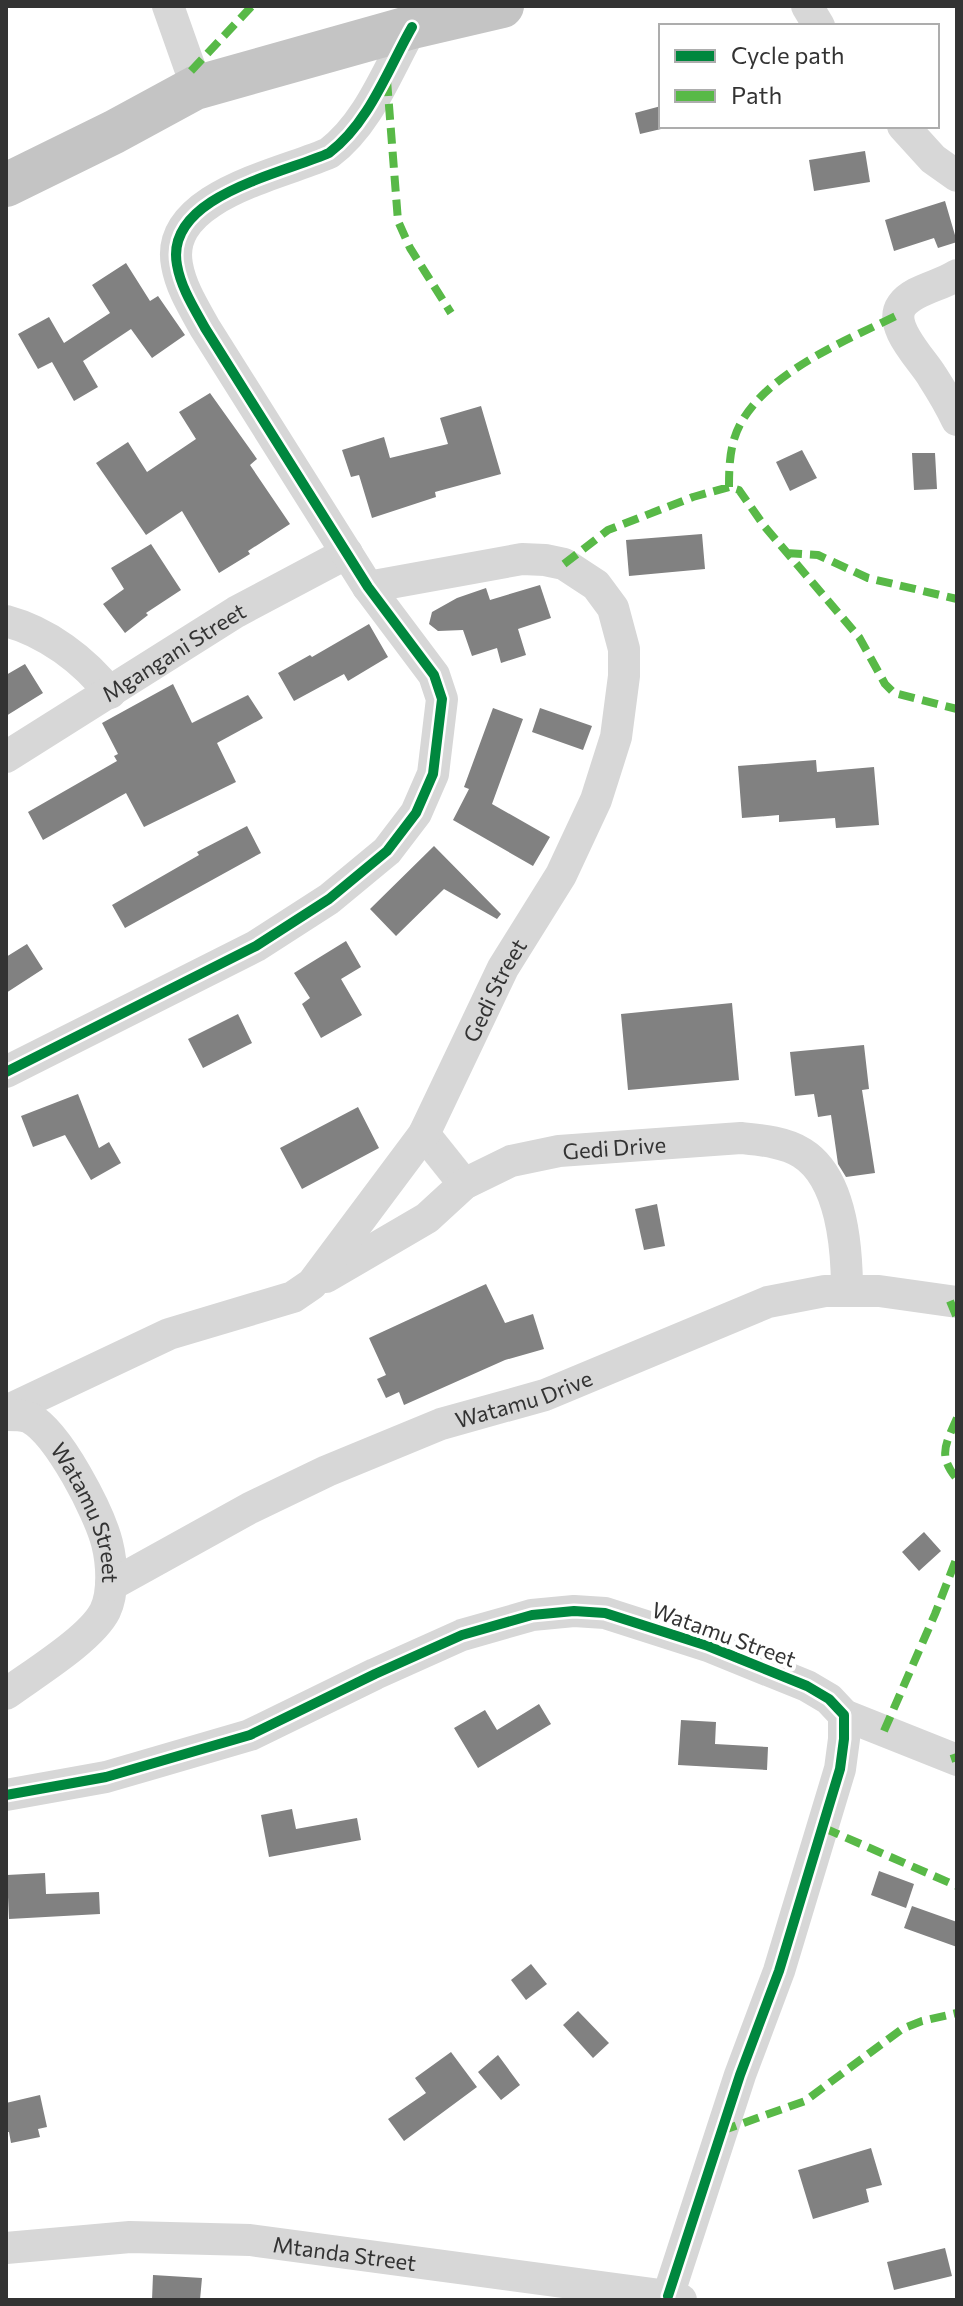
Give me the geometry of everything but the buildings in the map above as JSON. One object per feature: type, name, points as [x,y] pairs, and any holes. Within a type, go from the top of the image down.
[{"type":"highway","points":[[6,185],[195,88],[412,27],[502,6]]},
{"type":"street","points":[[168,6],[195,88]]},
{"type":"street","points":[[807,6],[818,24]]},
{"type":"street","points":[[6,1072],[256,946],[329,899],[387,851],[416,813],[433,774],[442,699],[429,665],[400,632],[368,587],[188,297],[176,264],[178,236],[184,225],[210,202],[233,190],[315,160],[341,144],[367,110],[412,27]]},
{"type":"street","points":[[905,128],[933,159],[957,176]]},
{"type":"street","points":[[957,275],[946,283],[910,297],[900,306],[898,315],[905,339],[932,375],[957,420]]},
{"type":"street","name":"Mgangani Street","points":[[6,757],[236,612],[347,553]]},
{"type":"street","name":"Gedi Street","points":[[6,1413],[169,1334],[293,1297],[312,1284],[424,1134],[503,968],[561,875],[596,800],[616,737],[624,676],[624,649],[613,608],[596,585],[564,564],[522,559],[368,587]]},
{"type":"street","points":[[6,621],[58,645],[80,660],[110,693]]},
{"type":"street","points":[[424,1134],[464,1184]]},
{"type":"street","name":"Gedi Drive","points":[[312,1284],[427,1218],[464,1184],[511,1161],[559,1151],[741,1138],[769,1141],[801,1153],[819,1169],[829,1187],[845,1239],[847,1291]]},
{"type":"street","name":"Watamu Drive","points":[[111,1585],[250,1508],[327,1471],[441,1424],[545,1395],[768,1302],[825,1291],[879,1291],[957,1302]]},
{"type":"street","name":"Watamu Street","points":[[6,1413],[29,1417],[51,1436],[78,1477],[107,1543],[111,1585],[105,1610],[89,1632],[6,1694]]},
{"type":"street","name":"Watamu Street","points":[[6,1795],[106,1777],[238,1740],[462,1635],[532,1615],[574,1611],[605,1613],[708,1646],[807,1686],[829,1699],[844,1715],[957,1760]]},
{"type":"street","points":[[675,2298],[740,2075],[779,1971],[824,1828],[840,1769],[844,1715]]},
{"type":"street","name":"Mtanda Street","points":[[6,2248],[130,2237],[250,2240],[675,2298]]},
{"type":"marked path","points":[[191,71],[252,6]]},
{"type":"marked path","points":[[387,80],[398,221],[410,248],[451,313]]},
{"type":"marked path","points":[[729,487],[735,437],[755,403],[772,386],[812,358],[898,315]]},
{"type":"marked path","points":[[564,564],[608,530],[693,497],[729,487],[739,490],[765,527],[859,637],[885,684],[894,693],[957,709]]},
{"type":"marked path","points":[[786,553],[818,555],[868,578],[957,599]]},
{"type":"marked path","points":[[950,1301],[957,1318]]},
{"type":"marked path","points":[[957,1418],[945,1449],[947,1463],[957,1479]]},
{"type":"marked path","points":[[884,1731],[957,1557]]},
{"type":"marked path","points":[[951,1759],[957,1757]]},
{"type":"marked path","points":[[824,1828],[957,1886]]},
{"type":"marked path","points":[[721,2131],[805,2101],[902,2029],[957,2013]]},
{"type":"cycle path","points":[[6,1072],[256,946],[329,899],[387,851],[416,813],[433,774],[442,699],[434,675],[368,587],[205,328],[185,290],[177,265],[178,241],[189,221],[207,205],[257,179],[329,153],[343,141],[367,111],[412,27]]},
{"type":"cycle path","points":[[6,1795],[106,1777],[250,1735],[462,1635],[532,1615],[574,1611],[605,1613],[708,1646],[807,1686],[829,1699],[844,1715],[840,1769],[779,1971],[740,2075],[668,2296]]}]
